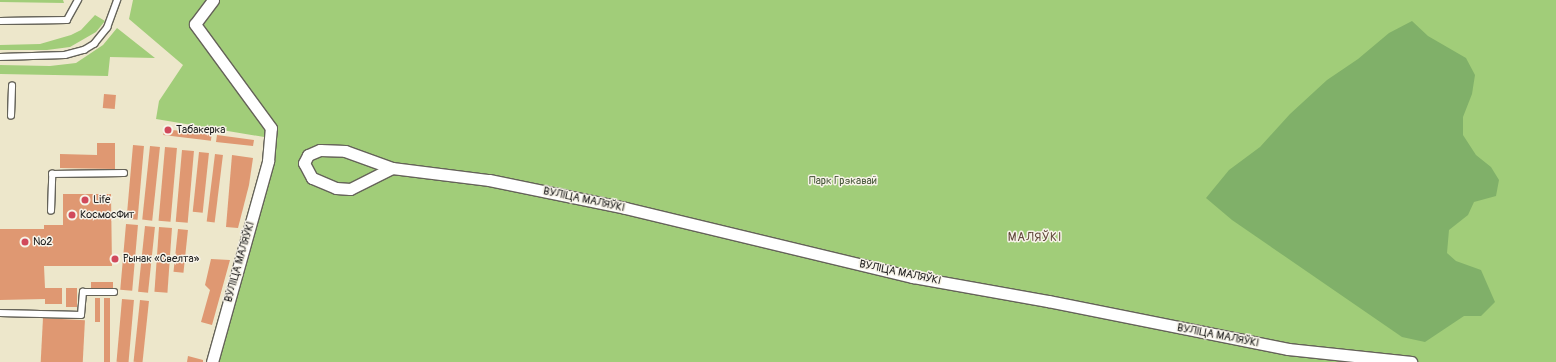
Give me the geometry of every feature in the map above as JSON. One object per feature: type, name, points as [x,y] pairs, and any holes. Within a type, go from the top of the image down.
[{"type":"street","name":"ВУЛІЦА МАЛЯЎКІ","points":[[212,362],[268,161],[271,128],[195,24],[213,0]]},
{"type":"street","name":"ВУЛІЦА МАЛЯЎКІ","points":[[392,168],[350,189],[336,188],[312,178],[304,163],[308,155],[333,149],[360,155],[392,168],[489,180],[569,196],[912,277],[1048,301],[1203,334],[1288,349],[1411,362]]},
{"type":"lane","points":[[0,21],[67,20],[78,0]]},
{"type":"lane","points":[[0,56],[64,55],[84,50],[94,44],[107,28],[113,18],[118,0]]},
{"type":"lane","points":[[11,116],[12,86]]},
{"type":"lane","points":[[51,211],[52,174],[124,174]]},
{"type":"lane","points":[[0,313],[81,315],[83,292],[114,292]]},
{"type":"green space","points":[[0,0],[63,0],[64,3],[0,2]]},
{"type":"green space","name":"Парк Грэкавай","points":[[133,0],[1556,0],[1556,362],[214,362],[270,138],[156,119],[159,101],[183,65],[129,19]]},
{"type":"green space","points":[[95,15],[105,21],[96,32],[70,47],[47,50],[0,50],[0,45],[40,44],[71,35],[81,30]]},
{"type":"green space","points":[[1412,21],[1428,36],[1466,58],[1475,75],[1472,94],[1463,117],[1463,135],[1476,155],[1491,167],[1499,180],[1496,196],[1474,202],[1468,215],[1449,230],[1447,253],[1456,261],[1481,270],[1495,302],[1481,316],[1464,316],[1425,342],[1402,337],[1232,220],[1206,198],[1229,170],[1260,147],[1290,114],[1327,80],[1358,59],[1389,33]]},
{"type":"green space","points":[[117,28],[155,58],[110,57],[108,76],[0,74],[0,65],[50,66],[76,63],[103,45]]},
{"type":"building","points":[[104,94],[116,95],[115,109],[103,108]]},
{"type":"building","points":[[164,129],[212,135],[211,141],[163,135]]},
{"type":"building","points":[[217,135],[254,140],[253,146],[216,142]]},
{"type":"building","points":[[97,143],[115,143],[115,169],[60,168],[60,154],[97,155]]},
{"type":"building","points":[[133,145],[144,146],[138,220],[127,219]]},
{"type":"building","points":[[150,146],[160,147],[152,221],[142,220]]},
{"type":"building","points":[[165,147],[177,148],[171,222],[159,221]]},
{"type":"building","points":[[182,150],[194,151],[188,223],[176,222]]},
{"type":"building","points":[[199,152],[209,153],[203,213],[193,212]]},
{"type":"building","points":[[215,154],[223,155],[215,222],[207,221]]},
{"type":"building","points":[[232,155],[253,158],[249,185],[238,228],[226,227]]},
{"type":"building","points":[[63,194],[111,194],[112,266],[44,266],[45,288],[62,288],[62,304],[45,304],[45,299],[0,300],[0,229],[44,229],[44,225],[63,225]]},
{"type":"building","points":[[126,224],[138,225],[132,291],[120,290]]},
{"type":"building","points":[[145,226],[155,227],[148,293],[138,292]]},
{"type":"building","points":[[159,227],[172,228],[167,293],[154,292]]},
{"type":"building","points":[[178,229],[188,230],[183,273],[174,272]]},
{"type":"building","points":[[211,259],[230,260],[212,325],[201,322],[210,290],[205,285]]},
{"type":"building","points":[[91,282],[113,282],[113,289],[91,289]]},
{"type":"building","points":[[66,288],[77,288],[77,307],[66,307]]},
{"type":"building","points":[[95,298],[100,298],[100,322],[95,322]]},
{"type":"building","points":[[104,298],[110,298],[110,362],[104,362]]},
{"type":"building","points":[[122,299],[134,300],[129,362],[117,362]]},
{"type":"building","points":[[140,300],[149,301],[143,362],[134,362]]},
{"type":"building","points":[[43,318],[85,320],[83,362],[41,362]]},
{"type":"building","points":[[188,356],[203,360],[203,362],[187,362]]},
{"type":"place","name":"Табакерка","points":[[168,130]]},
{"type":"place","name":"Life","points":[[85,200]]},
{"type":"place","name":"КосмосФит","points":[[72,215]]},
{"type":"place","name":"№2","points":[[25,242]]},
{"type":"place","name":"Рынак «Свелта»","points":[[115,259]]},
{"type":"district","name":"МАЛЯЎКІ","points":[[1035,238]]}]
